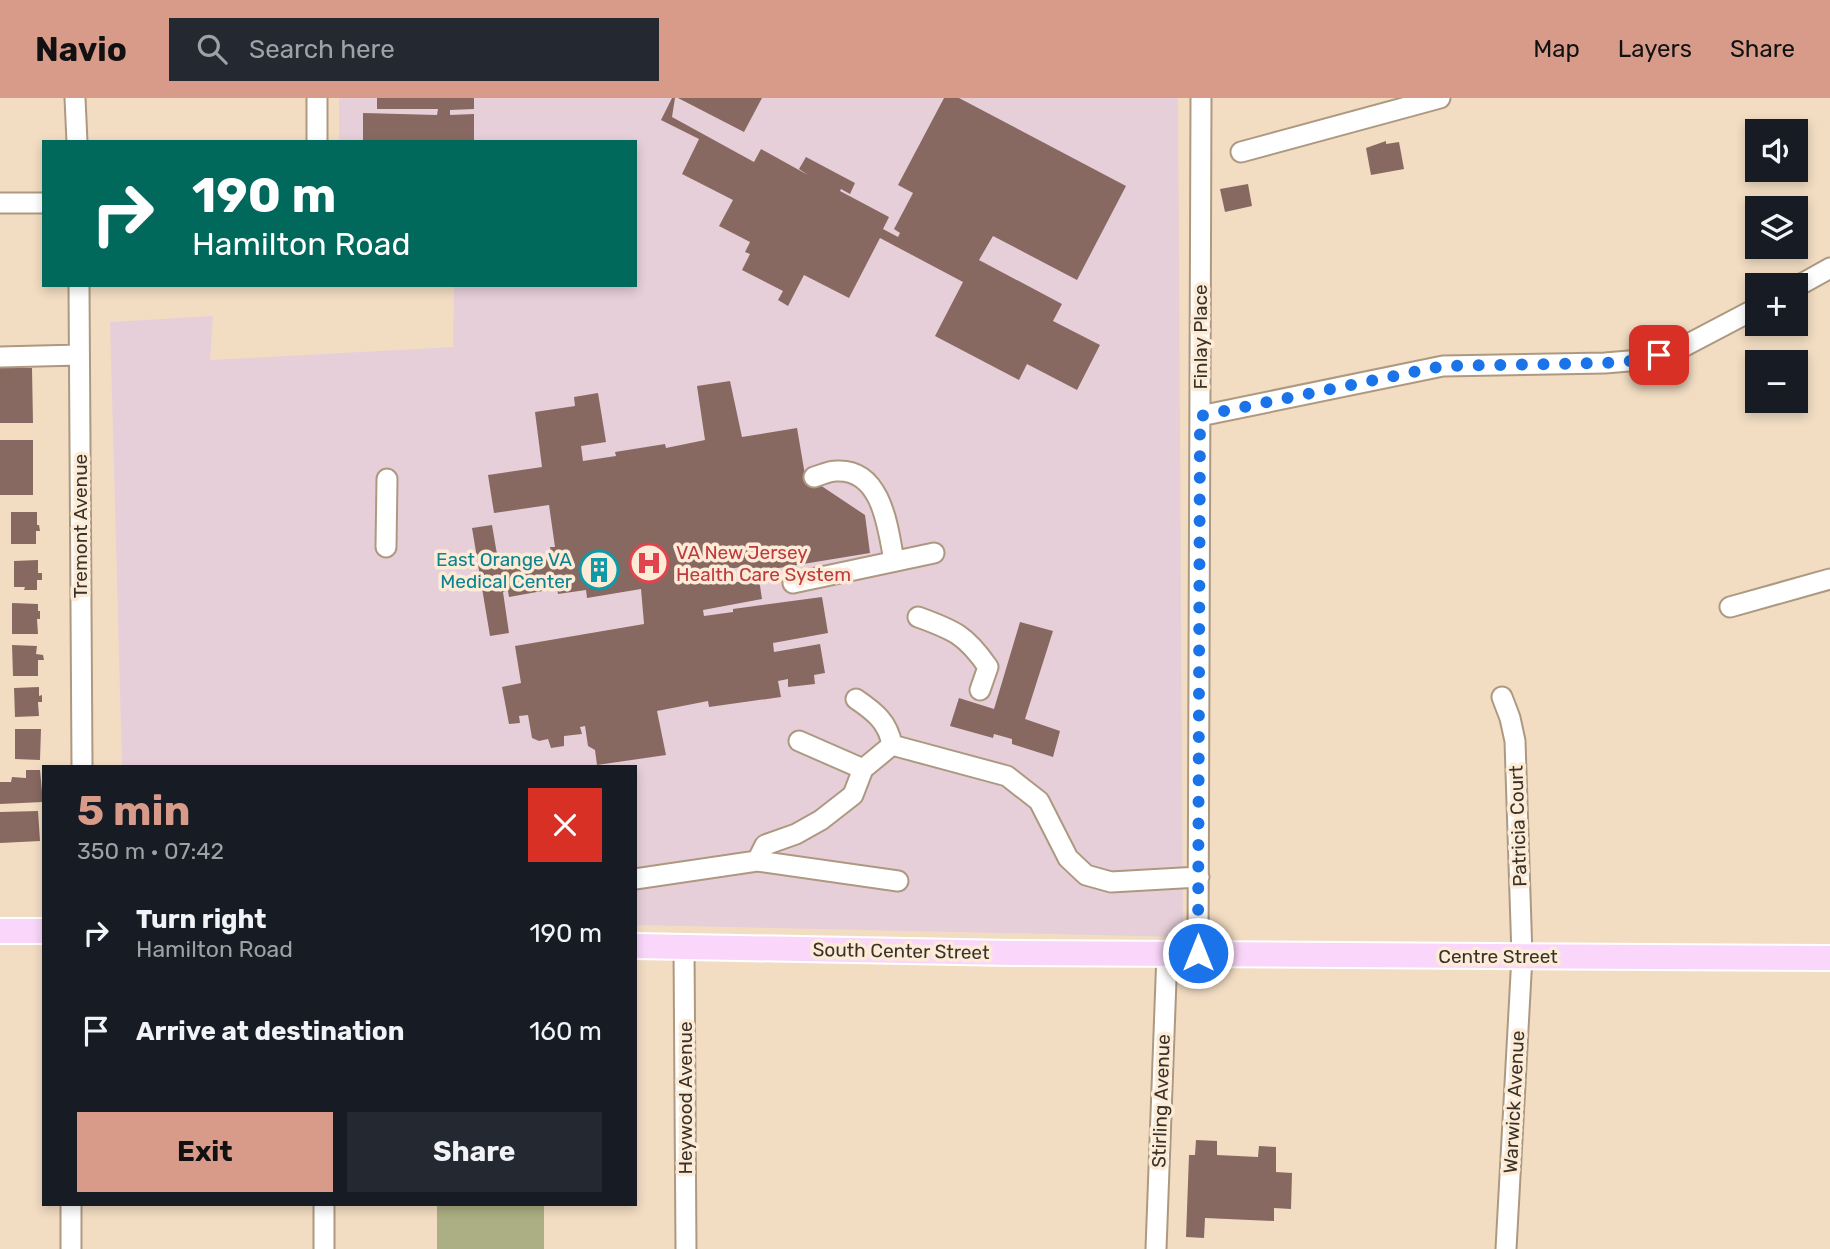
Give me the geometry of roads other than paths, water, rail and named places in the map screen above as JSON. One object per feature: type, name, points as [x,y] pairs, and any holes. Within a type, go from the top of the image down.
[{"type":"main road","points":[[0,931],[42,931]]},
{"type":"main road","name":"South Center Street","points":[[637,946],[1167,953]]},
{"type":"main road","name":"Centre Street","points":[[1167,953],[1830,958]]},
{"type":"street","points":[[75,98],[77,140]]},
{"type":"street","points":[[317,98],[317,140]]},
{"type":"street","name":"Finlay Place","points":[[1198,953],[1200,98]]},
{"type":"street","points":[[1241,152],[1440,98]]},
{"type":"street","points":[[0,203],[42,203]]},
{"type":"street","points":[[1808,280],[1830,268]]},
{"type":"street","name":"Tremont Avenue","points":[[79,287],[82,765]]},
{"type":"street","points":[[1200,416],[1443,366],[1641,360],[1677,350],[1745,314]]},
{"type":"street","points":[[0,357],[79,355]]},
{"type":"street","points":[[814,477],[837,471],[859,475],[876,492],[887,523],[894,561]]},
{"type":"street","points":[[386,547],[387,479]]},
{"type":"street","points":[[793,583],[934,553]]},
{"type":"street","points":[[1730,607],[1830,579]]},
{"type":"street","points":[[918,617],[951,629],[974,647],[988,667],[981,691]]},
{"type":"street","name":"Patricia Court","points":[[1502,697],[1515,741],[1522,956]]},
{"type":"street","points":[[856,699],[878,714],[890,733],[892,745]]},
{"type":"street","points":[[799,741],[863,769]]},
{"type":"street","points":[[892,745],[1007,776],[1039,802],[1068,859],[1086,875],[1111,882],[1199,877]]},
{"type":"street","points":[[757,861],[765,845],[796,834],[821,820],[853,795],[863,769],[892,745]]},
{"type":"street","points":[[637,879],[757,861],[898,881]]},
{"type":"street","name":"Heywood Avenue","points":[[684,947],[686,1249]]},
{"type":"street","name":"Stirling Avenue","points":[[1156,1249],[1167,953]]},
{"type":"street","name":"Warwick Avenue","points":[[1506,1249],[1522,956]]},
{"type":"street","points":[[71,1206],[71,1249]]},
{"type":"street","points":[[324,1206],[324,1249]]},
{"type":"place","name":"VA New Jersey Health Care System","points":[[649,563]]},
{"type":"place","name":"East Orange VA Medical Center","points":[[599,570]]}]
